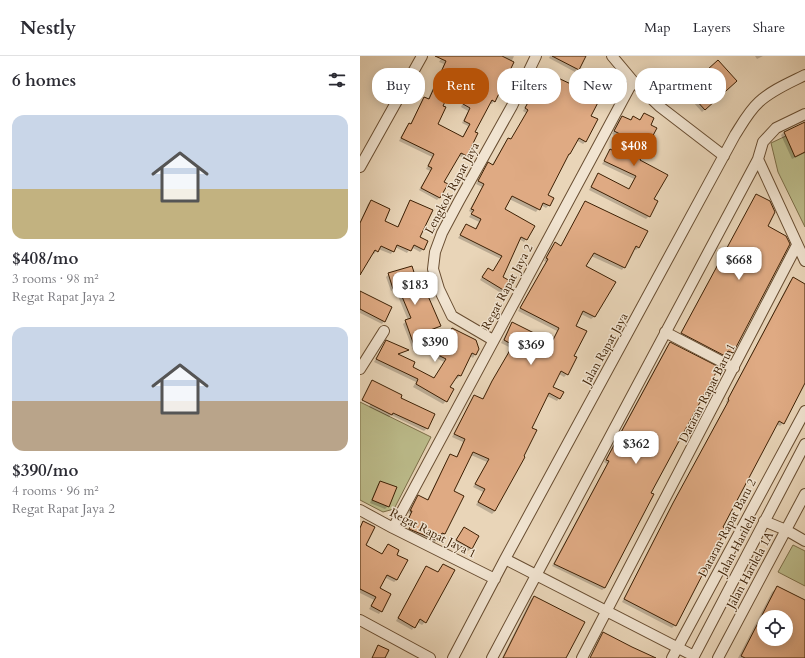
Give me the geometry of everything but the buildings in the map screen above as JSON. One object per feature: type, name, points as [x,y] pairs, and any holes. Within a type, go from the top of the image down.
[{"type":"street","points":[[360,167],[422,56]]},
{"type":"street","name":"Lengkok Rapat Jaya","points":[[493,340],[452,316],[438,290],[433,269],[434,252],[455,208],[512,106],[536,56]]},
{"type":"street","points":[[612,56],[633,81],[659,106],[724,156]]},
{"type":"street","name":"Jalan Rapat Jaya","points":[[453,658],[505,559],[747,116],[759,102],[778,88],[805,75]]},
{"type":"street","name":"Regat Rapat Jaya 2","points":[[394,528],[493,340],[633,81]]},
{"type":"street","points":[[492,658],[758,159],[763,142],[776,128],[805,114]]},
{"type":"street","points":[[758,159],[805,261]]},
{"type":"street","name":"Dataran Rapat Baru 1","points":[[582,658],[797,245]]},
{"type":"street","points":[[360,369],[384,331]]},
{"type":"street","points":[[665,332],[734,368]]},
{"type":"street","name":"Dataran Rapat Baru 2","points":[[672,658],[805,411]]},
{"type":"street","name":"Jalan Harilela","points":[[693,657],[805,444]]},
{"type":"street","name":"Jalan Harilela 1A","points":[[718,658],[805,494]]},
{"type":"street","name":"Regat Rapat Jaya 1","points":[[360,510],[495,578]]},
{"type":"street","points":[[764,521],[786,530],[805,541]]},
{"type":"street","points":[[505,559],[693,657]]},
{"type":"street","points":[[360,620],[430,658]]},
{"type":"green space","points":[[805,127],[805,227],[778,172],[771,143]]},
{"type":"green space","points":[[360,402],[431,437],[394,509],[383,512],[360,500]]},
{"type":"green space","points":[[793,545],[805,551],[805,586],[778,572]]}]
